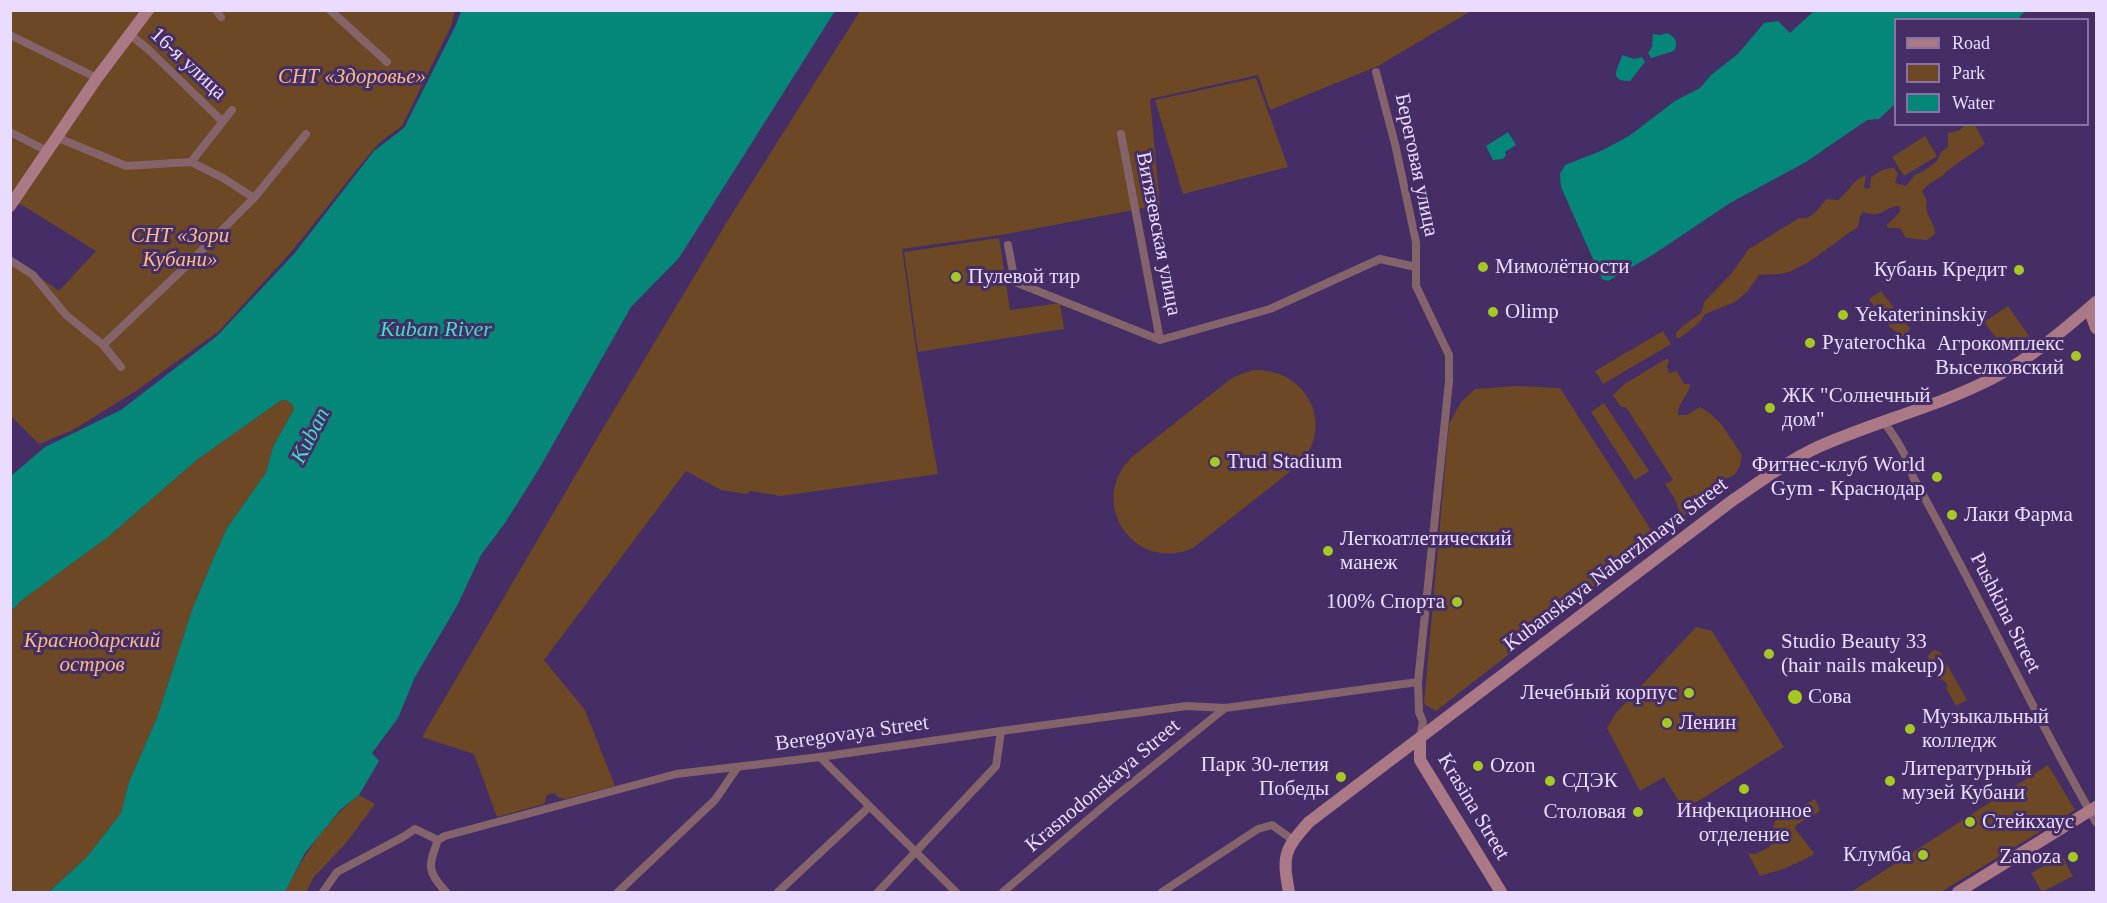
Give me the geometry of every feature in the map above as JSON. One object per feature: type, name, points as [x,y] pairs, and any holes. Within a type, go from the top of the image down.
[{"type":"main road","points":[[11,204],[146,11]]},
{"type":"main road","points":[[2093,306],[2097,328]]},
{"type":"main road","name":"Kubanskaya Naberzhnaya Street","points":[[1293,840],[1309,822],[1765,478],[1817,447],[1883,421],[1946,400],[1994,377],[2043,346],[2093,306]]},
{"type":"main road","name":"Krasina Street","points":[[1420,738],[1420,760],[1501,892]]},
{"type":"main road","points":[[1958,892],[2095,815]]},
{"type":"main road","points":[[1973,892],[2095,815]]},
{"type":"main road","points":[[1288,892],[1284,865],[1286,853],[1293,840]]},
{"type":"street","points":[[330,10],[387,63]]},
{"type":"street","name":"16-я улица","points":[[129,34],[148,49],[222,121]]},
{"type":"street","points":[[10,35],[97,78]]},
{"type":"street","name":"Береговая улица","points":[[1376,72],[1395,144],[1416,242],[1416,286],[1449,355],[1450,370],[1418,682],[1419,712],[1423,722],[1420,738]]},
{"type":"street","points":[[191,162],[232,111]]},
{"type":"street","points":[[10,132],[47,151]]},
{"type":"street","points":[[103,345],[182,271],[254,198],[306,134]]},
{"type":"street","name":"Витязевская улица","points":[[1121,135],[1160,340]]},
{"type":"street","points":[[57,137],[126,166],[191,162],[223,178],[254,198]]},
{"type":"street","points":[[1008,245],[1015,282],[1160,340]]},
{"type":"street","name":"Береговая улица","points":[[1160,340],[1270,309],[1380,259],[1416,267]]},
{"type":"street","points":[[10,260],[33,275],[66,315],[103,345],[121,367]]},
{"type":"street","name":"Pushkina Street","points":[[1883,421],[1910,466],[1913,477],[2036,714],[2095,815]]},
{"type":"street","name":"Beregovaya Street","points":[[438,840],[445,836],[676,774],[737,768],[1187,706],[1225,708],[1418,682]]},
{"type":"street","name":"Krasnodonskaya Street","points":[[1004,892],[1111,800],[1225,708]]},
{"type":"street","points":[[878,892],[996,766],[1001,730]]},
{"type":"street","points":[[819,757],[956,892]]},
{"type":"street","points":[[618,892],[715,800],[737,768]]},
{"type":"street","points":[[778,892],[869,807]]},
{"type":"street","points":[[1162,892],[1258,829],[1272,825],[1293,840]]},
{"type":"street","points":[[323,892],[337,872],[415,829],[438,840],[430,870],[432,877],[446,892]]},
{"type":"green space","name":"СНТ «Зори Кубани»","points":[[11,11],[455,11],[451,26],[402,126],[379,143],[292,251],[219,331],[136,391],[73,430],[39,444],[11,416],[10,256],[59,291],[96,251],[22,205],[11,202]]},
{"type":"green space","points":[[860,11],[1471,11],[1378,66],[1270,110],[1258,75],[1150,99],[1160,205],[1001,235],[902,249],[917,357],[938,474],[781,496],[751,491],[746,494],[721,490],[686,471],[544,660],[585,710],[615,786],[565,799],[554,793],[547,795],[544,804],[497,817],[474,754],[422,737],[725,225]]},
{"type":"green space","points":[[1256,78],[1288,167],[1183,194],[1155,100]]},
{"type":"green space","points":[[1964,126],[1976,126],[1985,144],[1922,192],[1927,200],[1927,211],[1935,230],[1935,234],[1927,240],[1906,238],[1900,228],[1886,226],[1900,212],[1900,206],[1876,214],[1863,212],[1858,227],[1817,256],[1787,273],[1759,275],[1747,292],[1735,302],[1705,314],[1700,322],[1680,338],[1676,337],[1676,333],[1683,326],[1701,313],[1705,301],[1731,274],[1749,249],[1799,218],[1812,215],[1827,199],[1838,200],[1857,180],[1866,175],[1864,187],[1867,189],[1870,188],[1871,178],[1876,174],[1894,168],[1898,173],[1895,183],[1906,186],[1915,175],[1937,161],[1941,152],[1948,147],[1948,133],[1960,130]]},
{"type":"green space","points":[[1925,136],[1937,156],[1904,176],[1892,157]]},
{"type":"green space","name":"Пулевой тир","points":[[999,238],[1010,310],[1060,303],[1064,329],[918,352],[904,252]]},
{"type":"green space","points":[[1881,291],[1910,329],[1903,338],[1889,326],[1869,299]]},
{"type":"green space","points":[[2008,306],[2029,336],[2007,352],[1984,322]]},
{"type":"green space","points":[[1663,331],[1671,344],[1603,384],[1595,371]]},
{"type":"green space","points":[[1669,359],[1667,367],[1669,373],[1677,371],[1684,384],[1690,384],[1679,407],[1678,415],[1687,415],[1700,407],[1721,424],[1742,455],[1735,474],[1716,482],[1697,499],[1682,518],[1675,499],[1665,484],[1673,480],[1626,407],[1621,407],[1613,395],[1623,385]]},
{"type":"green space","name":"Trud Stadium","points":[[1253,370],[1272,372],[1289,379],[1302,389],[1311,403],[1315,419],[1315,435],[1308,452],[1296,467],[1193,548],[1172,553],[1152,551],[1135,542],[1123,529],[1115,512],[1114,493],[1119,474],[1133,456],[1228,381]]},
{"type":"green space","points":[[1515,386],[1560,388],[1657,539],[1436,711],[1424,704],[1449,424],[1461,402],[1475,389]]},
{"type":"green space","name":"Краснодарский остров","points":[[286,400],[293,405],[294,409],[273,447],[266,473],[227,528],[212,562],[192,610],[157,718],[129,782],[121,813],[87,857],[49,892],[11,892],[11,611],[22,600],[108,537],[198,459],[280,401]]},
{"type":"green space","points":[[1604,403],[1649,471],[1635,480],[1591,412]]},
{"type":"green space","points":[[1696,627],[1712,631],[1784,747],[1684,810],[1664,777],[1640,791],[1607,728],[1616,713]]},
{"type":"green space","points":[[1934,650],[1940,652],[1967,700],[1956,706],[1946,688],[1948,686],[1945,681],[1941,680],[1928,659],[1929,654]]},
{"type":"green space","points":[[2048,765],[2075,810],[1941,892],[1851,892]]},
{"type":"green space","points":[[359,795],[375,804],[346,843],[314,877],[306,892],[285,892],[316,839],[335,816]]},
{"type":"green space","points":[[1815,799],[1820,811],[1796,825],[1795,829],[1814,853],[1813,855],[1786,868],[1760,876],[1748,853],[1755,854],[1770,847],[1771,844],[1767,843],[1765,837],[1771,834],[1775,821]]},
{"type":"green space","points":[[2062,856],[2073,876],[2042,892],[2031,873]]},
{"type":"water","name":"Kuban River","points":[[461,11],[835,11],[679,258],[631,307],[539,469],[505,523],[481,555],[457,606],[415,677],[398,718],[372,753],[379,761],[359,795],[340,810],[305,853],[285,892],[49,892],[87,857],[121,813],[129,782],[157,718],[192,610],[212,562],[227,528],[266,473],[273,447],[294,409],[293,405],[286,400],[280,401],[198,459],[108,537],[22,600],[11,611],[11,476],[45,447],[121,410],[217,336],[294,254],[374,151],[404,128]]},
{"type":"water","points":[[1814,11],[2025,11],[2019,18],[1894,18],[1894,105],[1879,119],[1867,120],[1806,162],[1730,203],[1654,254],[1608,281],[1602,279],[1561,187],[1560,174],[1565,165],[1601,151],[1629,136],[1675,101],[1700,88],[1711,75],[1738,54],[1764,23],[1778,21],[1790,33]]},
{"type":"water","points":[[1667,33],[1675,40],[1674,51],[1651,58],[1648,53],[1652,47],[1653,34]]},
{"type":"water","points":[[1622,55],[1634,59],[1642,57],[1645,62],[1630,81],[1623,81],[1616,76]]},
{"type":"water","points":[[1508,132],[1516,145],[1505,152],[1503,159],[1493,160],[1486,146]]},
{"type":"place","name":"Мимолётности","points":[[1483,267]]},
{"type":"place","name":"Кубань Кредит","points":[[2019,270]]},
{"type":"place","name":"Пулевой тир","points":[[956,277]]},
{"type":"place","name":"Olimp","points":[[1493,312]]},
{"type":"place","name":"Yekaterininskiy","points":[[1843,315]]},
{"type":"place","name":"Pyaterochka","points":[[1810,343]]},
{"type":"place","name":"Агрокомплекс Выселковский","points":[[2076,356]]},
{"type":"place","name":"ЖК \"Солнечный дом\"","points":[[1770,408]]},
{"type":"place","name":"Trud Stadium","points":[[1215,462]]},
{"type":"place","name":"Фитнес-клуб World Gym - Краснодар","points":[[1937,477]]},
{"type":"place","name":"Лаки Фарма","points":[[1952,515]]},
{"type":"place","name":"Легкоатлетический манеж","points":[[1328,551]]},
{"type":"place","name":"100% Спорта","points":[[1457,602]]},
{"type":"place","name":"Studio Beauty 33 (hair nails makeup)","points":[[1769,654]]},
{"type":"place","name":"Лечебный корпус","points":[[1689,693]]},
{"type":"place","name":"Сова","points":[[1795,697]]},
{"type":"place","name":"Ленин","points":[[1667,723]]},
{"type":"place","name":"Музыкальный колледж","points":[[1910,729]]},
{"type":"place","name":"Ozon","points":[[1478,766]]},
{"type":"place","name":"Парк 30-летия Победы","points":[[1341,777]]},
{"type":"place","name":"СДЭК","points":[[1550,781]]},
{"type":"place","name":"Литературный музей Кубани","points":[[1890,781]]},
{"type":"place","name":"Инфекционное отделение","points":[[1744,789]]},
{"type":"place","name":"Столовая","points":[[1638,812]]},
{"type":"place","name":"Стейкхаус","points":[[1970,822]]},
{"type":"place","name":"Клумба","points":[[1923,855]]},
{"type":"place","name":"Zanoza","points":[[2073,857]]},
{"type":"park label","name":"СНТ «Здоровье»","points":[[352,77]]},
{"type":"water label","name":"Kuban","points":[[311,436]]}]
